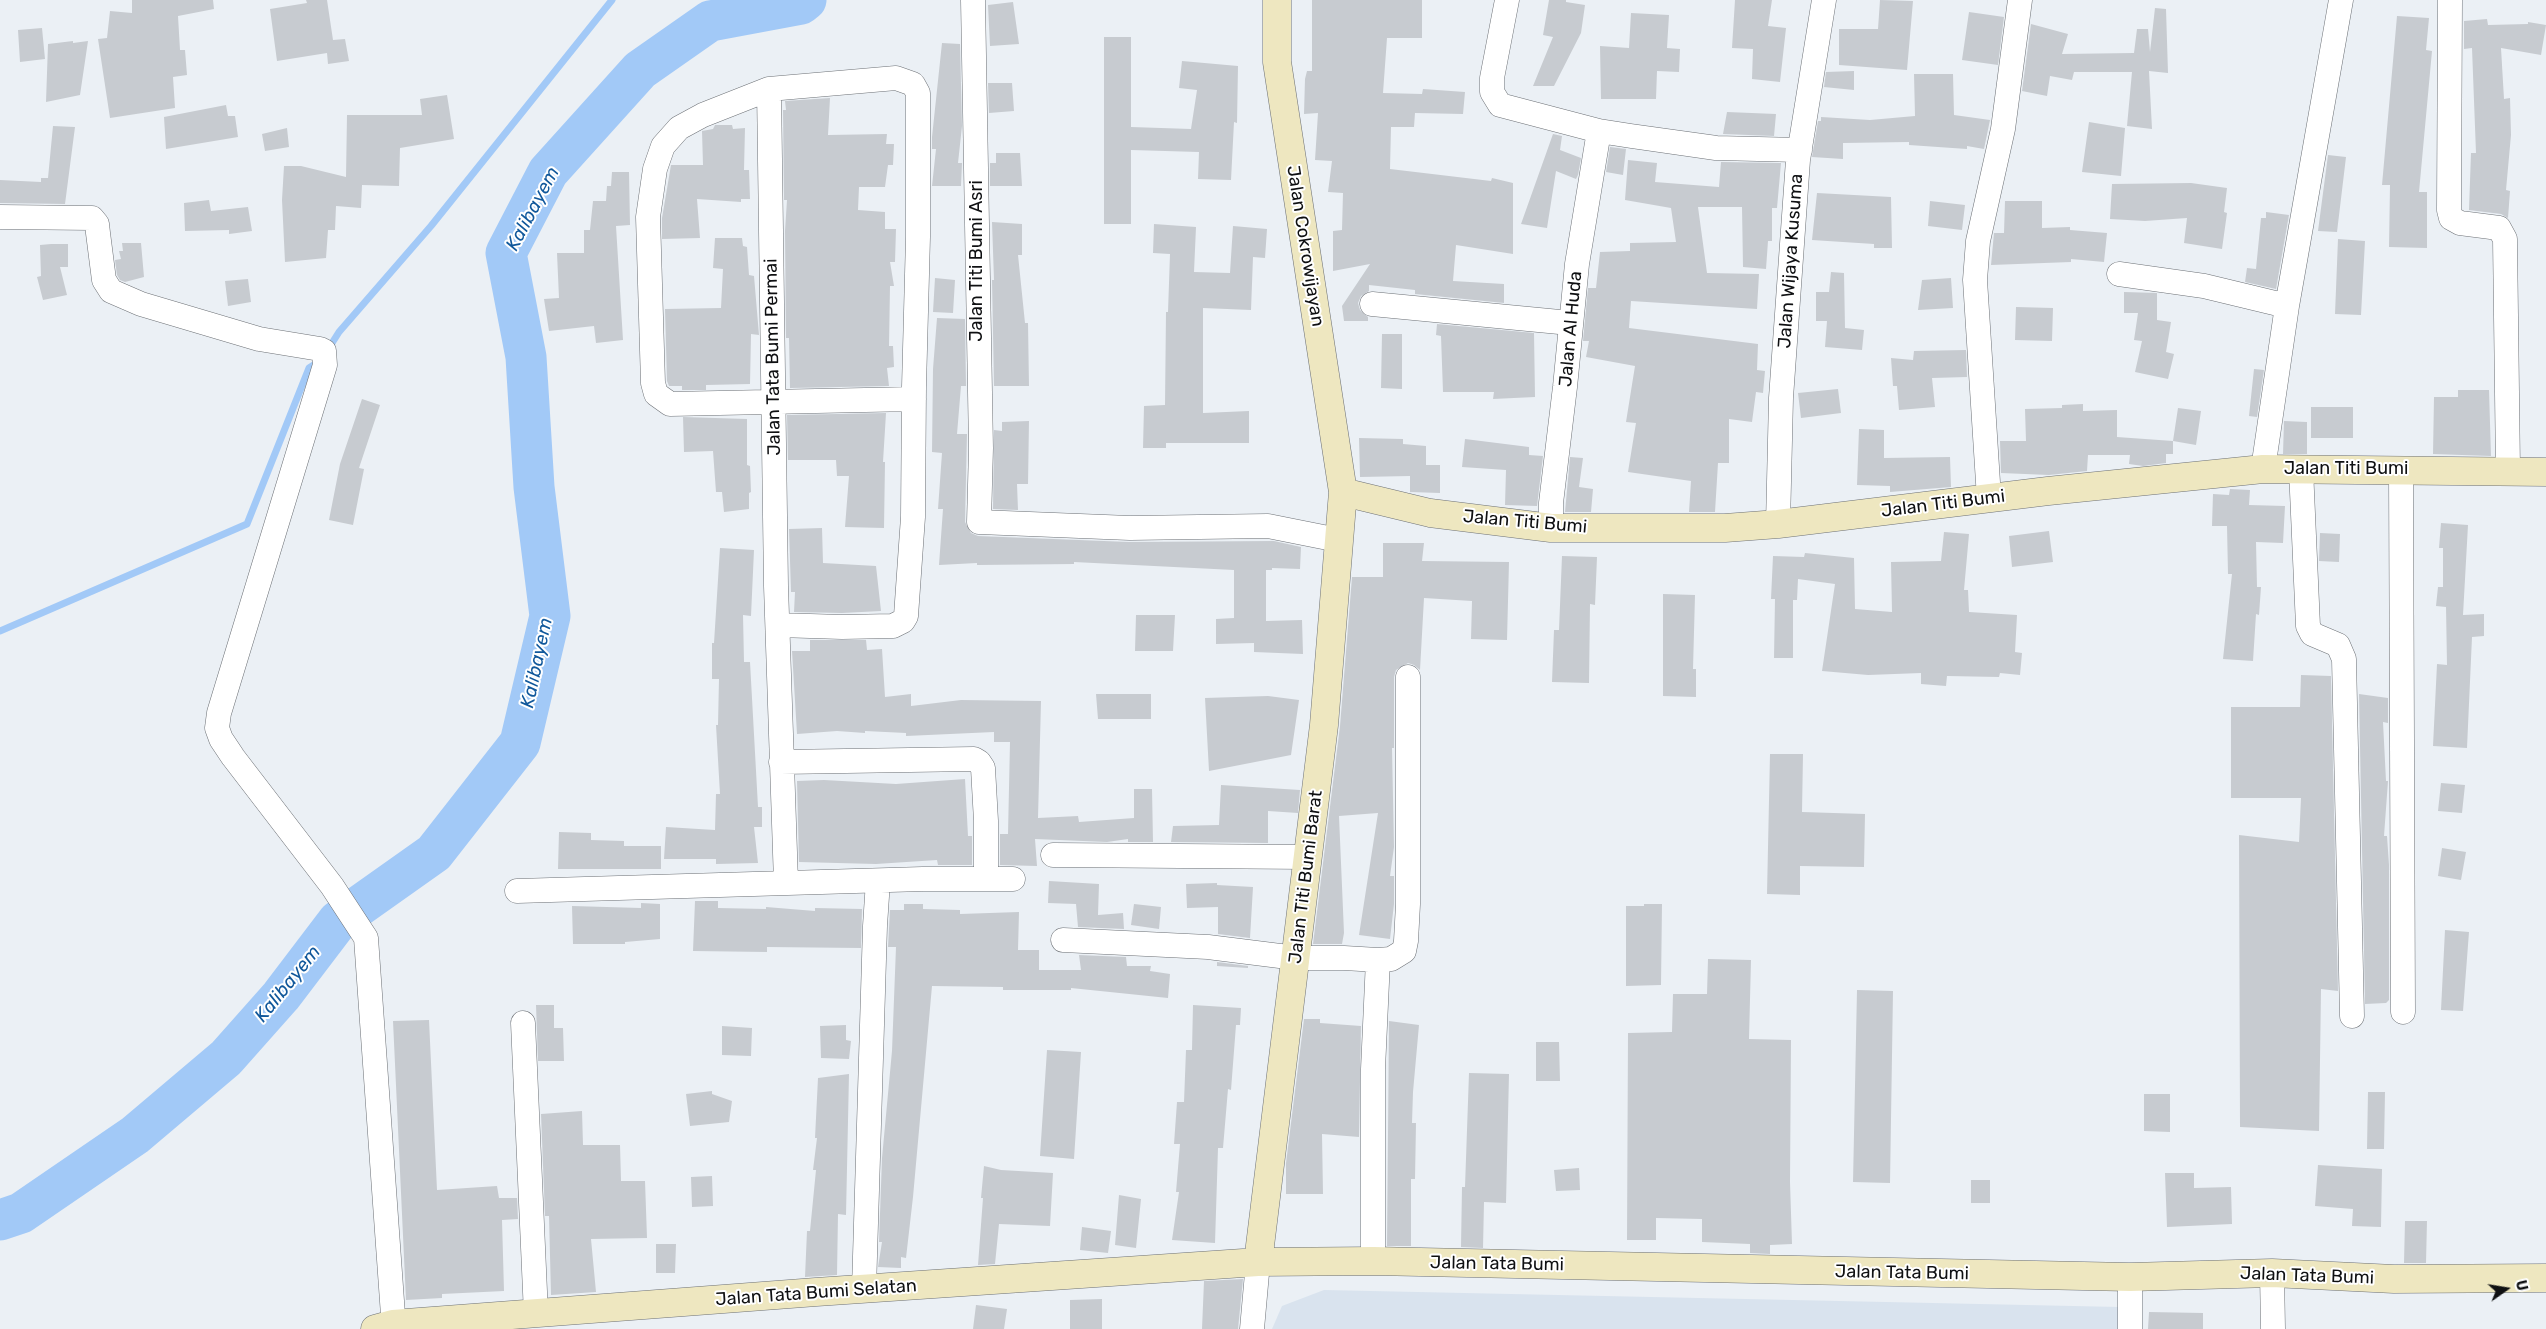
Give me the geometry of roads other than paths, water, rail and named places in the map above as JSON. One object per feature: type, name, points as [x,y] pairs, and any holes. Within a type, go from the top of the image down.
[{"type":"street","name":"Jalan Titi Bumi Asri","points":[[973,0],[981,448],[979,522],[1130,528],[1268,526],[1338,540]]},
{"type":"street","name":"Jalan Cokrowijayan","points":[[1277,0],[1277,62],[1343,492]]},
{"type":"street","points":[[1507,0],[1492,78],[1492,92],[1500,105],[1599,131],[1716,148],[1800,150]]},
{"type":"street","name":"Jalan Wijaya Kusuma","points":[[1778,524],[1782,398],[1800,150],[1824,0]]},
{"type":"street","points":[[1989,498],[1976,297],[1978,241],[2002,129],[2020,0]]},
{"type":"street","points":[[2263,469],[2287,306],[2341,0]]},
{"type":"street","points":[[2450,0],[2449,210],[2451,218],[2460,223],[2499,228],[2505,239],[2508,470]]},
{"type":"street","points":[[778,625],[893,626],[904,621],[906,616],[913,517],[918,237],[918,93],[913,84],[896,78],[769,89],[703,115],[678,128],[663,146],[655,169],[648,217],[653,383],[656,394],[670,404],[914,399]]},
{"type":"street","name":"Jalan Tata Bumi Permai","points":[[769,89],[773,402],[781,762],[786,882]]},
{"type":"street","name":"Jalan Al Huda","points":[[1551,528],[1551,503],[1566,387],[1576,264],[1599,131]]},
{"type":"street","points":[[0,217],[92,218],[97,224],[104,280],[110,291],[140,304],[259,339],[320,349],[325,354],[325,365],[219,713],[217,728],[221,739],[233,757],[332,886],[366,938],[388,1327]]},
{"type":"street","points":[[2119,274],[2204,286],[2287,306]]},
{"type":"street","points":[[1372,304],[1570,323]]},
{"type":"street","name":"Jalan Titi Bumi","points":[[1343,492],[1430,513],[1551,528],[1725,528],[1778,524],[1989,498],[2263,469],[2508,470],[2546,472]]},
{"type":"street","points":[[2301,469],[2308,626],[2312,634],[2338,645],[2344,659],[2352,1016]]},
{"type":"street","points":[[2401,470],[2402,1012]]},
{"type":"street","name":"Jalan Titi Bumi Barat","points":[[1258,1262],[1324,724],[1343,492]]},
{"type":"street","points":[[1063,940],[1208,947],[1296,958],[1378,960],[1391,959],[1404,951],[1406,942],[1408,677]]},
{"type":"street","points":[[781,762],[974,759],[983,768],[986,822],[986,880]]},
{"type":"street","points":[[1053,855],[1308,857]]},
{"type":"street","points":[[517,891],[786,882],[1013,879]]},
{"type":"street","points":[[864,1289],[878,881]]},
{"type":"street","points":[[1373,1261],[1373,1069],[1378,960]]},
{"type":"street","points":[[523,1023],[536,1314]]},
{"type":"street","name":"Jalan Tata Bumi","points":[[1258,1262],[1373,1261],[2130,1276],[2272,1273],[2394,1279],[2546,1278]]},
{"type":"street","points":[[1252,1329],[1258,1262]]},
{"type":"street","name":"Jalan Tata Bumi Selatan","points":[[388,1327],[864,1289],[1258,1262]]},
{"type":"street","points":[[2272,1273],[2273,1329]]},
{"type":"street","points":[[2130,1276],[2130,1329]]},
{"type":"waterway","points":[[327,351],[339,332],[431,226],[612,0]]},
{"type":"waterway","name":"Kalibayem","points":[[0,1220],[21,1213],[135,1135],[226,1058],[281,996],[338,921],[434,853],[520,743],[550,616],[534,487],[526,357],[506,253],[548,172],[640,70],[710,21],[801,4],[806,0]]},
{"type":"waterway","points":[[0,631],[247,524],[309,368],[320,361]]}]
